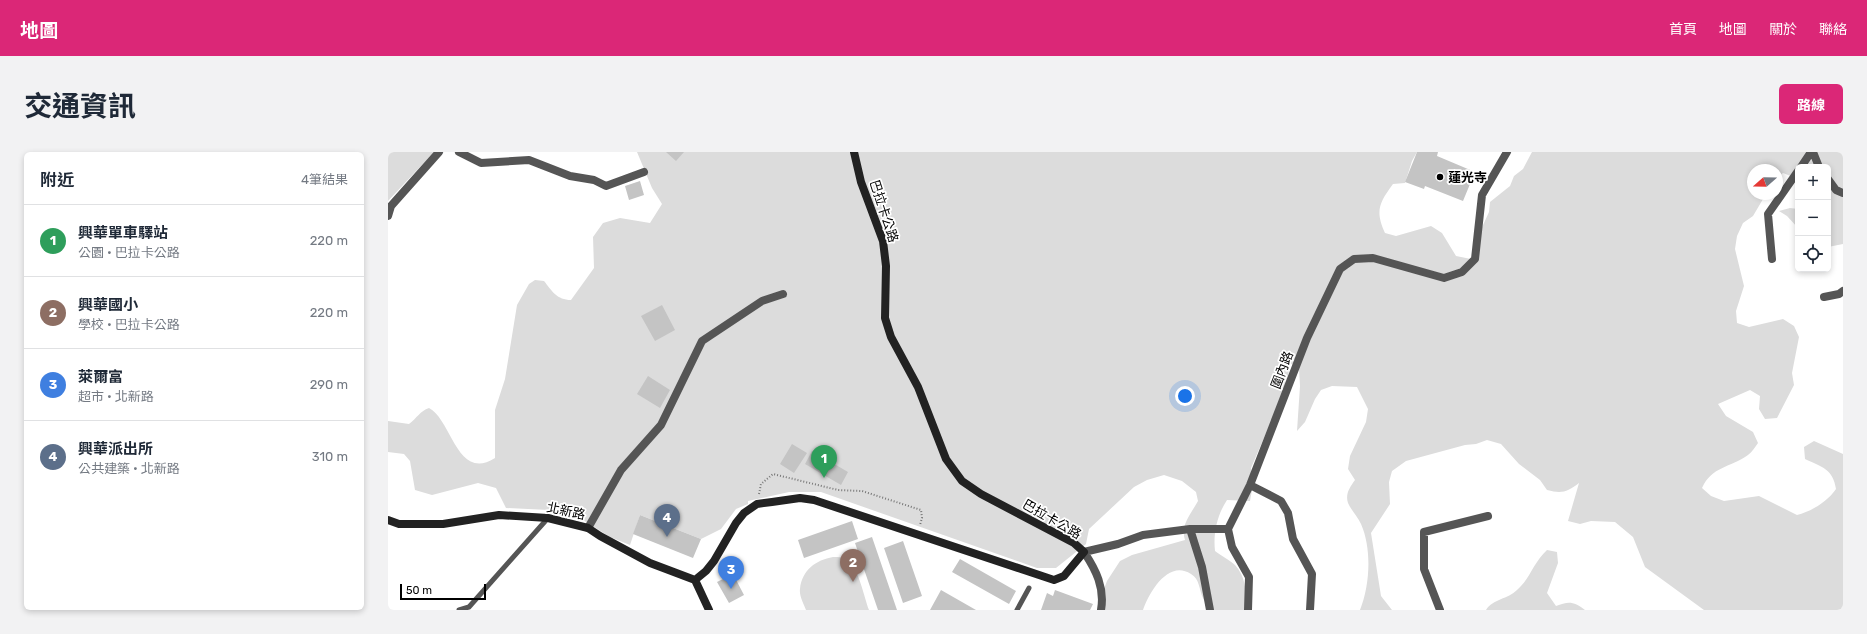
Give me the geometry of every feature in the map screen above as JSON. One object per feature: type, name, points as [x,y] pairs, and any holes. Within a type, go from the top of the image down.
[{"type":"main road","name":"巴拉卡公路","points":[[757,504],[800,498],[814,500],[1054,580],[1064,576],[1075,566],[1084,552],[1074,543],[981,494],[962,481],[946,460],[918,387],[891,337],[885,318],[886,266],[883,241],[861,182],[854,152]]},
{"type":"main road","points":[[709,610],[695,580],[706,571],[736,523],[744,513],[757,504]]},
{"type":"main road","name":"北新路","points":[[388,520],[399,524],[443,524],[499,515],[548,518],[588,528],[650,563],[695,580]]},
{"type":"street","points":[[388,216],[391,206],[439,152]]},
{"type":"street","points":[[459,152],[482,163],[529,160],[570,176],[594,180],[606,186],[644,172]]},
{"type":"street","name":"圍內路","points":[[1228,529],[1250,485],[1308,338],[1340,269],[1354,259],[1373,258],[1444,278],[1462,272],[1475,260],[1482,195],[1507,152]]},
{"type":"street","points":[[1803,164],[1812,152],[1818,164]]},
{"type":"street","points":[[1772,259],[1768,214],[1795,175]]},
{"type":"street","points":[[1831,183],[1836,190],[1843,192]]},
{"type":"street","points":[[1824,297],[1839,294],[1843,291]]},
{"type":"street","points":[[588,528],[621,470],[661,425],[702,341],[762,301],[783,294]]},
{"type":"street","points":[[1250,485],[1281,502],[1288,513],[1293,539],[1312,574],[1310,610]]},
{"type":"street","points":[[1440,610],[1424,569],[1424,532],[1488,516]]},
{"type":"street","points":[[1190,529],[1202,567],[1210,610]]},
{"type":"street","points":[[1101,610],[1103,599],[1101,585],[1094,566],[1084,552],[1118,544],[1143,535],[1190,529],[1228,529],[1232,547],[1249,577],[1248,610]]},
{"type":"lane","points":[[459,610],[469,607],[548,518]]},
{"type":"lane","points":[[1016,610],[1029,588]]},
{"type":"path","points":[[757,504],[761,484],[773,474],[838,490],[862,491],[920,510],[922,518],[917,534]]},
{"type":"shaded area","points":[[388,152],[434,152],[388,201]]},
{"type":"shaded area","points":[[637,152],[1417,152],[1412,161],[1405,183],[1393,184],[1384,197],[1380,207],[1380,219],[1385,233],[1396,236],[1431,226],[1442,233],[1456,256],[1471,259],[1478,236],[1489,212],[1490,202],[1510,186],[1514,176],[1523,169],[1532,152],[1843,152],[1843,244],[1831,246],[1831,164],[1795,164],[1795,178],[1783,173],[1783,164],[1747,164],[1747,200],[1762,200],[1753,216],[1743,223],[1737,236],[1735,249],[1744,286],[1736,311],[1737,323],[1749,327],[1783,319],[1794,326],[1799,337],[1792,373],[1794,385],[1777,418],[1765,419],[1759,409],[1760,396],[1750,390],[1718,404],[1726,416],[1753,432],[1758,443],[1748,455],[1711,475],[1702,488],[1711,496],[1724,501],[1759,496],[1797,515],[1819,505],[1836,489],[1835,482],[1826,470],[1805,459],[1804,447],[1814,441],[1843,454],[1843,610],[1704,610],[1645,567],[1633,537],[1615,522],[1591,521],[1580,524],[1568,521],[1579,483],[1561,492],[1547,490],[1540,480],[1519,464],[1501,444],[1487,440],[1406,461],[1392,471],[1389,482],[1390,504],[1371,533],[1381,596],[1392,610],[1360,610],[1368,578],[1367,544],[1361,524],[1349,506],[1347,500],[1348,491],[1355,480],[1348,469],[1350,456],[1366,422],[1368,409],[1357,387],[1332,386],[1321,390],[1315,399],[1305,422],[1297,431],[1300,386],[1299,369],[1290,363],[1287,384],[1251,468],[1252,490],[1250,501],[1227,500],[1218,518],[1215,531],[1215,551],[1231,561],[1242,575],[1245,586],[1246,610],[1213,610],[1204,600],[1198,582],[1194,576],[1183,571],[1175,571],[1167,574],[1155,587],[1143,610],[1103,610],[1102,594],[1107,581],[1120,561],[1132,555],[1185,540],[1185,524],[1198,501],[1196,492],[1182,481],[1164,475],[1147,480],[1134,487],[1089,529],[1086,544],[1056,568],[1037,568],[821,492],[789,492],[748,501],[748,504],[736,509],[721,529],[701,539],[640,515],[630,545],[610,537],[569,511],[506,508],[496,488],[478,483],[432,495],[415,490],[410,461],[404,454],[388,452],[388,421],[409,424],[429,408],[444,424],[463,456],[472,462],[482,463],[495,458],[495,410],[505,379],[517,305],[529,284],[535,280],[544,281],[558,297],[571,300],[594,268],[593,237],[603,223],[620,218],[650,223],[662,204],[652,188]]},
{"type":"shaded area","points":[[1790,208],[1795,209],[1795,225],[1787,216],[1779,211]]},
{"type":"shaded area","points":[[1547,550],[1557,552],[1558,563],[1547,593],[1556,606],[1564,603],[1574,603],[1585,610],[1486,610],[1489,606],[1513,593],[1521,586],[1529,576],[1538,560]]},
{"type":"shaded area","points":[[833,557],[845,559],[852,565],[858,577],[869,610],[806,610],[800,592],[801,582],[804,576],[816,563]]},
{"type":"building","points":[[666,152],[684,152],[676,161]]},
{"type":"building","name":"蓮光寺","points":[[1417,152],[1438,152],[1437,156],[1475,172],[1463,201],[1425,186],[1424,189],[1405,182]]},
{"type":"building","points":[[640,181],[644,195],[629,200],[625,186]]},
{"type":"building","points":[[662,305],[675,330],[655,341],[641,316]]},
{"type":"building","points":[[648,376],[670,390],[660,408],[637,394]]},
{"type":"building","points":[[792,444],[807,453],[794,473],[780,464]]},
{"type":"building","points":[[812,451],[848,472],[841,485],[805,464]]},
{"type":"building","points":[[640,515],[701,539],[693,558],[633,534]]},
{"type":"building","points":[[852,521],[858,539],[804,558],[798,540]]},
{"type":"building","points":[[872,537],[897,610],[878,610],[855,543]]},
{"type":"building","points":[[903,541],[922,596],[903,603],[884,548]]},
{"type":"building","points":[[960,559],[1016,591],[1009,604],[952,572]]},
{"type":"building","points":[[733,574],[744,595],[729,603],[717,582]]},
{"type":"building","points":[[941,590],[976,610],[930,610]]},
{"type":"building","points":[[1055,590],[1093,604],[1090,610],[1041,610],[1047,593],[1053,596]]},
{"type":"place","name":"蓮光寺","points":[[1440,177]]},
{"type":"place","name":"興華單車驛站","points":[[824,478]]},
{"type":"place","name":"興華派出所","points":[[667,537]]},
{"type":"place","name":"興華國小","points":[[853,582]]},
{"type":"place","name":"萊爾富","points":[[731,589]]}]
